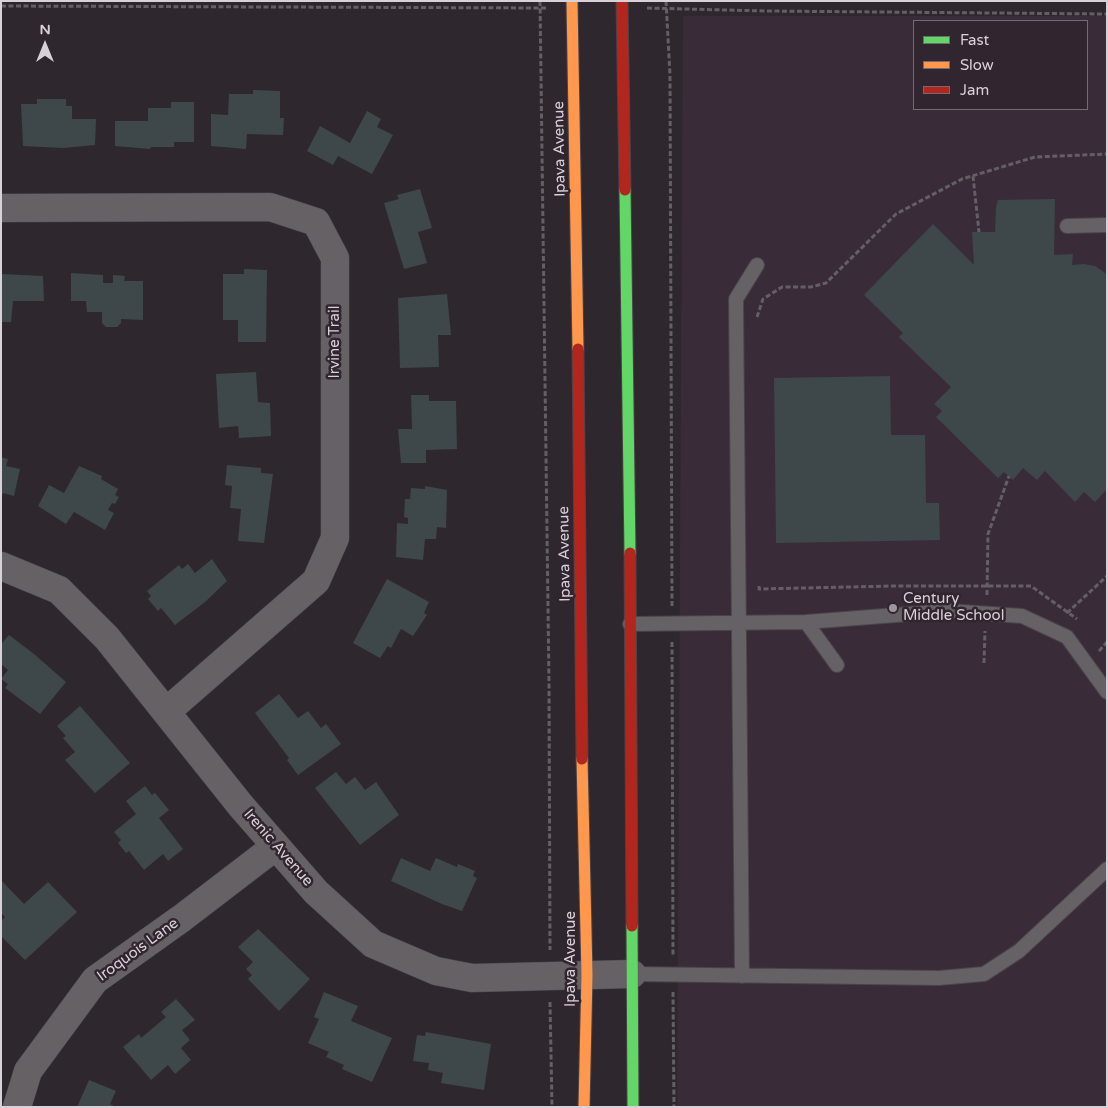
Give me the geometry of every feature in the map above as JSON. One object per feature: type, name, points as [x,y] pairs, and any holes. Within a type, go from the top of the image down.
[{"type":"street","name":"Ipava Avenue","points":[[572,1],[578,333],[582,750],[587,975],[584,1107]]},
{"type":"street","points":[[622,5],[630,624],[633,1107]]},
{"type":"street","name":"Irvine Trail","points":[[1,208],[270,207],[316,222],[335,258],[335,538],[316,581],[166,712]]},
{"type":"street","name":"Irenic Avenue","points":[[1,566],[59,590],[107,638],[276,846],[316,892],[373,944],[436,970],[472,978],[632,974]]},
{"type":"street","name":"Iroquois Lane","points":[[17,1107],[28,1071],[95,980],[182,918],[276,846]]},
{"type":"lane","points":[[1067,226],[1107,226]]},
{"type":"lane","points":[[742,976],[736,300],[757,265]]},
{"type":"lane","points":[[630,624],[806,622],[948,612],[1022,616],[1067,637],[1107,692]]},
{"type":"lane","points":[[806,622],[837,665]]},
{"type":"lane","points":[[632,974],[939,978],[984,974],[1019,951],[1107,869]]},
{"type":"path","points":[[540,1],[549,654],[552,1107]]},
{"type":"path","points":[[666,1],[668,7],[671,226],[670,480],[674,758],[674,1107]]},
{"type":"path","points":[[622,5],[766,11],[1107,14]]},
{"type":"path","points":[[1,6],[556,8]]},
{"type":"path","points":[[757,327],[756,317],[763,299],[782,287],[811,287],[826,283],[896,214],[962,180],[1035,157],[1107,154]]},
{"type":"path","points":[[973,176],[979,232]]},
{"type":"path","points":[[984,663],[988,586],[988,534],[1009,476]]},
{"type":"path","points":[[1067,613],[1107,576]]},
{"type":"path","points":[[759,579],[759,589],[1031,586],[1078,620]]},
{"type":"shaded area","name":"Century Middle School","points":[[683,16],[1107,16],[1107,1107],[677,1107]]},
{"type":"building","points":[[253,90],[280,91],[280,118],[284,118],[283,135],[247,134],[246,149],[211,146],[211,114],[228,115],[229,94],[253,94]]},
{"type":"building","points":[[37,99],[66,99],[66,106],[72,106],[72,119],[96,119],[95,145],[63,148],[23,146],[21,104],[37,104]]},
{"type":"building","points":[[171,102],[194,102],[194,142],[174,142],[174,147],[151,147],[150,149],[115,146],[115,121],[148,121],[148,108],[171,108]]},
{"type":"building","points":[[367,111],[381,119],[377,127],[393,135],[372,174],[338,156],[333,165],[307,151],[320,126],[350,143]]},
{"type":"building","points":[[420,189],[432,228],[418,232],[427,263],[404,269],[384,203],[399,199],[397,195]]},
{"type":"building","points":[[1055,199],[1054,255],[1073,254],[1072,265],[1084,264],[1095,266],[1107,276],[1107,489],[1095,502],[1084,492],[1075,502],[1045,471],[1037,480],[1023,468],[1013,480],[1004,472],[998,478],[936,417],[942,411],[934,404],[951,387],[899,337],[903,333],[864,295],[933,224],[974,265],[972,232],[995,232],[998,200]]},
{"type":"building","points":[[244,269],[267,270],[266,342],[238,342],[238,320],[223,320],[223,274],[244,274]]},
{"type":"building","points":[[71,273],[103,275],[103,283],[113,283],[113,275],[125,276],[124,281],[143,281],[143,320],[121,319],[121,323],[117,327],[106,327],[102,323],[102,312],[87,312],[86,301],[71,301]]},
{"type":"building","points":[[1,274],[43,276],[44,301],[13,301],[11,322],[1,322]]},
{"type":"building","points":[[447,294],[451,335],[438,335],[439,367],[400,368],[398,298]]},
{"type":"building","points":[[256,372],[258,402],[270,403],[271,436],[239,438],[238,426],[219,428],[216,374]]},
{"type":"building","points":[[890,376],[891,435],[925,435],[926,503],[939,503],[940,540],[776,543],[774,378]]},
{"type":"building","points":[[411,395],[429,395],[429,401],[456,401],[457,449],[426,450],[426,463],[401,463],[398,429],[412,429]]},
{"type":"building","points":[[1,457],[8,459],[6,466],[20,469],[14,496],[3,493],[1,498]]},
{"type":"building","points":[[227,465],[261,468],[261,473],[273,474],[264,543],[238,541],[241,509],[230,508],[232,486],[225,485]]},
{"type":"building","points":[[79,466],[102,476],[101,479],[118,489],[115,495],[119,497],[108,510],[114,513],[105,530],[74,512],[66,524],[38,506],[49,485],[64,493]]},
{"type":"building","points":[[425,486],[447,490],[446,528],[437,527],[436,539],[425,539],[423,560],[396,557],[397,523],[408,524],[408,518],[404,517],[405,499],[410,499],[411,488],[425,489]]},
{"type":"building","points":[[212,559],[227,581],[205,602],[175,625],[161,608],[158,611],[148,599],[151,596],[147,591],[179,565],[182,569],[188,564],[195,573]]},
{"type":"building","points":[[387,579],[429,602],[424,613],[427,615],[413,636],[401,629],[391,648],[388,646],[380,658],[353,643]]},
{"type":"building","points":[[9,635],[66,682],[40,714],[5,688],[8,684],[1,679],[8,670],[1,664],[1,644]]},
{"type":"building","points":[[279,694],[298,718],[308,711],[321,728],[326,724],[341,744],[298,775],[287,760],[289,758],[255,713]]},
{"type":"building","points":[[80,706],[130,763],[95,793],[65,760],[75,752],[63,738],[66,736],[57,726]]},
{"type":"building","points":[[336,772],[346,784],[355,777],[365,790],[376,782],[399,815],[360,845],[315,788]]},
{"type":"building","points":[[145,786],[152,795],[155,793],[169,810],[159,818],[183,849],[168,861],[163,854],[144,870],[129,851],[126,853],[118,843],[121,840],[114,832],[136,814],[126,801]]},
{"type":"building","points":[[401,858],[430,871],[436,858],[457,867],[458,864],[475,871],[473,876],[477,878],[462,911],[391,881]]},
{"type":"building","points":[[1,880],[24,904],[48,882],[77,912],[25,960],[1,936],[1,921],[5,917],[1,913]]},
{"type":"building","points":[[258,929],[310,979],[279,1011],[248,979],[252,975],[246,969],[253,962],[238,947]]},
{"type":"building","points":[[324,992],[358,1006],[351,1021],[392,1038],[372,1082],[342,1069],[344,1065],[326,1057],[329,1052],[308,1043],[319,1019],[314,1017]]},
{"type":"building","points":[[176,999],[195,1020],[182,1030],[190,1040],[181,1048],[191,1060],[175,1074],[168,1065],[151,1080],[123,1047],[139,1034],[141,1038],[166,1017],[161,1012]]},
{"type":"building","points":[[426,1032],[491,1044],[484,1090],[441,1083],[443,1073],[428,1070],[429,1063],[413,1061],[417,1035],[425,1036]]},
{"type":"building","points":[[89,1080],[116,1091],[110,1104],[116,1107],[77,1107]]},
{"type":"traffic: fast","points":[[625,190],[630,553]]},
{"type":"traffic: fast","points":[[632,926],[633,1107]]},
{"type":"traffic: slow","points":[[572,1],[578,349]]},
{"type":"traffic: slow","points":[[582,759],[587,975],[584,1107]]},
{"type":"traffic: jam","points":[[622,1],[625,190]]},
{"type":"traffic: jam","points":[[578,349],[582,759]]},
{"type":"traffic: jam","points":[[630,553],[632,926]]},
{"type":"place","name":"Century Middle School","points":[[893,608]]}]
